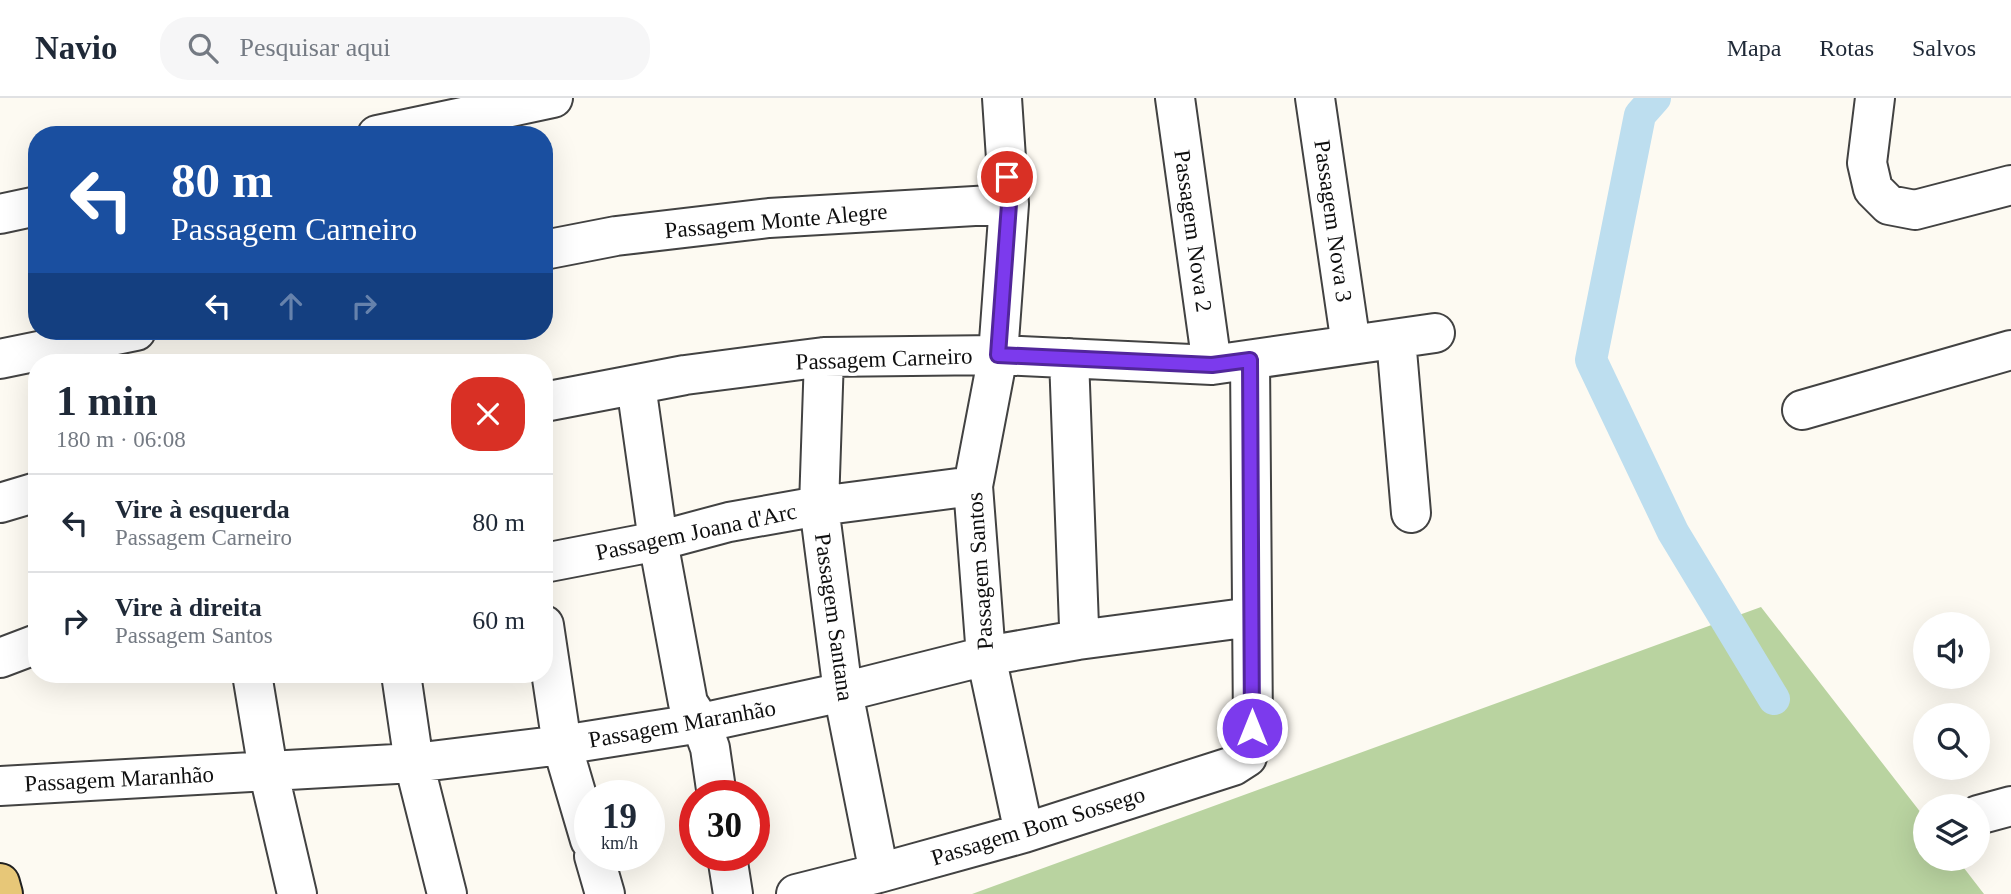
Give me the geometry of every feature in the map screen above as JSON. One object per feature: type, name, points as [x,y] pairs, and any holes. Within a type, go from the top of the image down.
[{"type":"main road","points":[[0,883],[3,894]]},
{"type":"street","points":[[420,126],[553,98]]},
{"type":"street","name":"Passagem Santos","points":[[1002,98],[1009,204],[998,355],[973,486],[986,656],[1024,833]]},
{"type":"street","name":"Passagem Nova 2","points":[[1175,98],[1212,365]]},
{"type":"street","name":"Passagem Nova 3","points":[[1315,98],[1351,345]]},
{"type":"street","points":[[1875,98],[1867,163],[1873,189],[1889,205],[1915,210],[2011,185]]},
{"type":"street","name":"Passagem Monte Alegre","points":[[553,248],[615,236],[769,218],[1009,204]]},
{"type":"street","points":[[0,214],[28,208]]},
{"type":"street","name":"Passagem Carneiro","points":[[553,400],[685,375],[824,357],[998,355],[1212,365],[1434,333]]},
{"type":"street","points":[[1396,339],[1411,513]]},
{"type":"street","points":[[0,359],[92,340]]},
{"type":"street","points":[[1802,410],[2011,350]]},
{"type":"street","name":"Passagem Santana","points":[[824,357],[819,506],[843,692],[879,873]]},
{"type":"street","points":[[1069,358],[1078,640]]},
{"type":"street","name":"Passagem Bom Sossego","points":[[796,894],[1024,833],[1233,766],[1247,757],[1252,728],[1250,360]]},
{"type":"street","points":[[636,385],[658,541],[688,703],[701,723],[710,748],[715,780]]},
{"type":"street","name":"Passagem Joana d'Arc","points":[[553,562],[658,541],[729,522],[819,506],[973,486]]},
{"type":"street","points":[[0,503],[28,495]]},
{"type":"street","name":"Passagem Maranhão","points":[[0,786],[414,763],[562,746],[701,723],[843,692],[986,656],[1078,640],[1252,617]]},
{"type":"street","points":[[0,658],[28,647]]},
{"type":"street","points":[[253,683],[268,770],[297,894]]},
{"type":"street","points":[[402,683],[414,763],[447,894]]},
{"type":"street","points":[[553,683],[562,746],[574,786]]},
{"type":"street","points":[[1990,812],[2011,806]]},
{"type":"street","points":[[598,871],[605,894]]},
{"type":"street","points":[[729,871],[733,894]]},
{"type":"green space","points":[[1761,607],[1913,803],[1913,871],[1966,871],[1984,894],[972,894]]},
{"type":"waterway","points":[[1655,98],[1640,115],[1591,360],[1673,532],[1774,699]]},
{"type":"route","points":[[1007,177],[1009,204],[998,355],[1212,365],[1250,360],[1252,728]]}]
